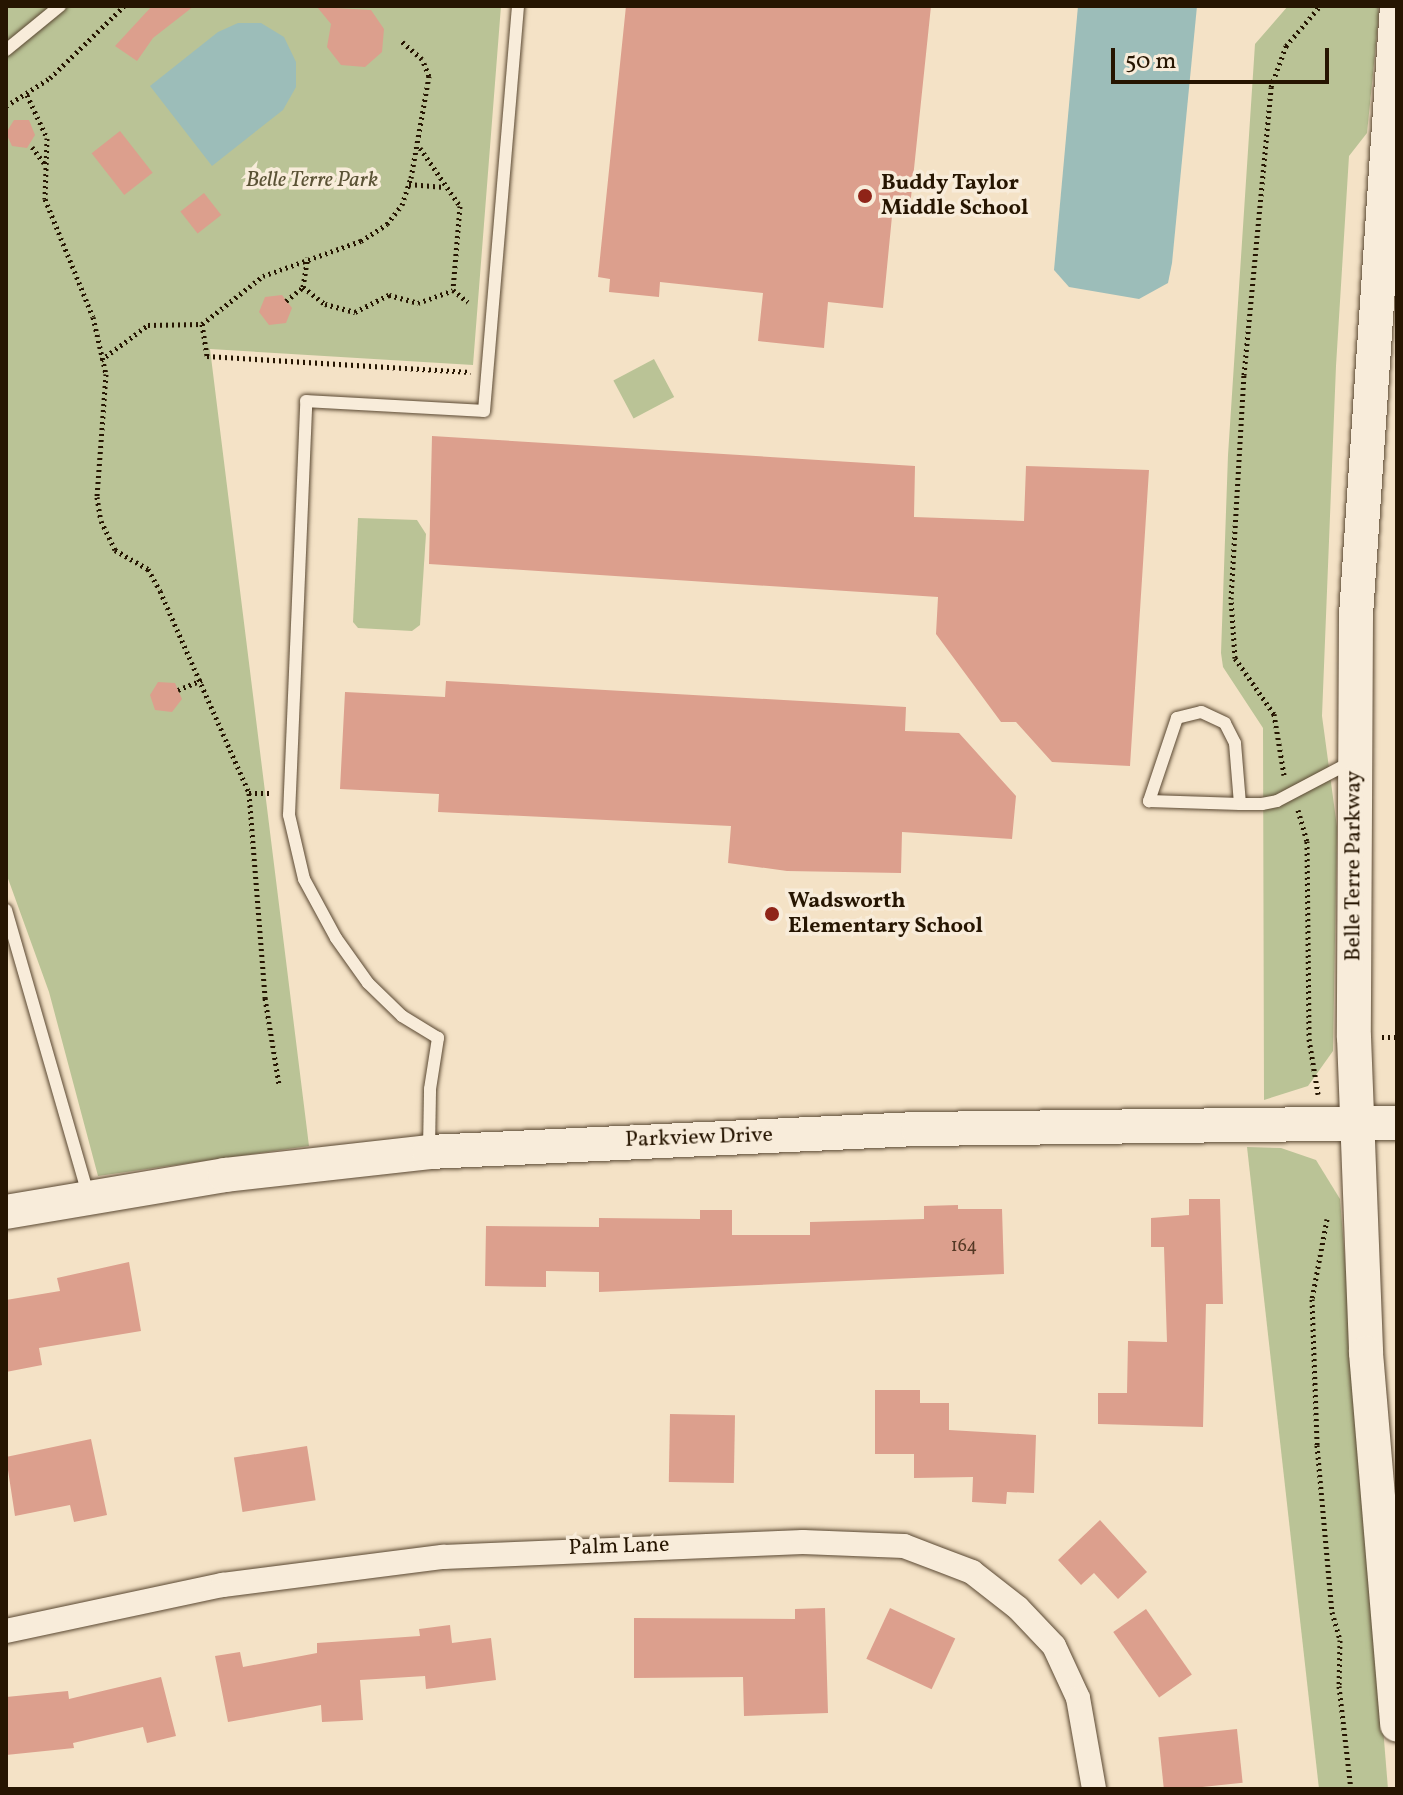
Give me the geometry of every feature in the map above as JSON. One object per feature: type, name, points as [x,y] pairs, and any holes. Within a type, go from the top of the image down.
[{"type":"main road","name":"Belle Terre Parkway","points":[[1397,6],[1364,442],[1355,759],[1356,1123],[1366,1353],[1397,1725]]},
{"type":"main road","name":"Parkview Drive","points":[[6,1212],[88,1196],[429,1152],[918,1129],[1397,1123]]},
{"type":"street","name":"Palm Lane","points":[[6,1631],[223,1585],[443,1557],[803,1542],[904,1546],[972,1572],[1018,1608],[1054,1646],[1078,1698],[1094,1789]]},
{"type":"lane","points":[[6,50],[60,6]]},
{"type":"lane","points":[[429,1152],[430,1089],[438,1038],[402,1016],[368,983],[319,908],[296,849],[287,782],[306,401],[484,411],[518,6]]},
{"type":"lane","points":[[1240,804],[1230,731],[1219,717],[1193,711],[1171,726],[1149,801],[1240,804],[1292,796],[1355,759]]},
{"type":"lane","points":[[6,910],[38,1006],[88,1196]]},
{"type":"path","points":[[6,106],[27,95],[124,6]]},
{"type":"path","points":[[1283,772],[1274,714],[1235,658],[1231,599],[1244,375],[1271,87],[1286,46],[1320,6]]},
{"type":"path","points":[[100,30],[109,37]]},
{"type":"path","points":[[101,360],[148,325],[202,324],[263,276],[379,232],[402,205],[420,148],[428,70],[401,41]]},
{"type":"path","points":[[27,95],[47,138],[45,199],[93,317],[101,360],[106,390],[97,497],[101,521],[115,550],[148,569],[202,680],[249,793],[265,998],[279,1084]]},
{"type":"path","points":[[32,147],[44,163]]},
{"type":"path","points":[[420,148],[460,206],[453,290]]},
{"type":"path","points":[[409,184],[446,187]]},
{"type":"path","points":[[286,301],[303,287],[308,257]]},
{"type":"path","points":[[303,287],[325,304],[355,312],[389,295],[418,303],[453,290]]},
{"type":"path","points":[[453,290],[468,302]]},
{"type":"path","points":[[202,324],[207,356],[487,373]]},
{"type":"path","points":[[178,690],[202,680]]},
{"type":"path","points":[[1304,825],[1309,1039],[1315,1077]]},
{"type":"path","points":[[1386,1037],[1397,1037]]},
{"type":"path","points":[[1328,1213],[1313,1276],[1316,1416],[1351,1789]]},
{"type":"green space","name":"Belle Terre Park","points":[[6,6],[501,6],[473,365],[210,349],[309,1146],[98,1176],[49,992],[6,873]]},
{"type":"green space","points":[[1288,6],[1378,6],[1379,14],[1367,133],[1349,156],[1336,366],[1322,716],[1337,827],[1333,1051],[1308,1086],[1264,1100],[1263,728],[1223,667],[1221,653],[1228,455],[1255,44]]},
{"type":"green space","points":[[654,359],[674,397],[634,419],[613,381]]},
{"type":"green space","points":[[358,518],[417,520],[426,534],[420,625],[412,631],[358,628],[353,622]]},
{"type":"green space","points":[[1247,1147],[1281,1148],[1316,1160],[1340,1199],[1388,1789],[1319,1789]]},
{"type":"water","points":[[1078,6],[1197,6],[1172,263],[1168,283],[1139,299],[1069,287],[1054,270]]},
{"type":"water","points":[[238,23],[261,23],[284,37],[296,62],[296,87],[283,110],[212,166],[150,86],[218,32]]},
{"type":"building","points":[[152,6],[194,6],[153,38],[137,61],[115,46]]},
{"type":"building","points":[[626,6],[931,6],[910,207],[893,206],[883,308],[828,302],[824,348],[758,341],[763,293],[660,282],[659,297],[609,292],[610,279],[598,277]]},
{"type":"building","points":[[317,7],[371,10],[384,29],[382,52],[365,67],[341,65],[327,47],[331,24]]},
{"type":"building","points":[[14,120],[29,120],[35,135],[27,148],[12,146],[6,133]]},
{"type":"building","points":[[120,131],[153,173],[124,195],[92,153]]},
{"type":"building","points":[[204,193],[221,215],[198,234],[180,211]]},
{"type":"building","points":[[282,295],[292,308],[286,323],[269,325],[259,312],[265,297]]},
{"type":"building","points":[[432,436],[915,466],[914,517],[1024,521],[1026,466],[1149,470],[1130,766],[1052,762],[1016,722],[1001,722],[936,634],[938,597],[429,564]]},
{"type":"building","points":[[446,681],[906,707],[905,731],[959,733],[1016,796],[1012,839],[902,832],[901,873],[787,871],[728,863],[731,826],[438,812],[439,794],[340,789],[345,692],[445,697]]},
{"type":"building","points":[[158,682],[175,683],[182,699],[172,712],[155,710],[150,695]]},
{"type":"building","points":[[1189,1199],[1220,1199],[1223,1304],[1206,1304],[1203,1427],[1098,1424],[1098,1393],[1127,1393],[1128,1341],[1167,1342],[1164,1247],[1151,1247],[1151,1218],[1189,1215]]},
{"type":"building","points":[[958,1205],[958,1209],[1002,1209],[1004,1274],[599,1292],[599,1272],[546,1271],[546,1287],[485,1286],[486,1226],[599,1227],[599,1218],[700,1219],[700,1210],[732,1210],[732,1235],[810,1235],[810,1222],[924,1219],[924,1206]]},
{"type":"building","points":[[129,1262],[141,1331],[39,1348],[42,1365],[6,1372],[6,1300],[60,1291],[57,1278]]},
{"type":"building","points":[[875,1390],[920,1390],[920,1403],[949,1403],[949,1430],[1036,1435],[1034,1493],[1007,1492],[1006,1504],[972,1502],[973,1477],[914,1478],[914,1454],[875,1454]]},
{"type":"building","points":[[670,1414],[735,1415],[734,1483],[669,1482]]},
{"type":"building","points":[[91,1439],[107,1515],[74,1522],[70,1505],[15,1516],[6,1457]]},
{"type":"building","points":[[307,1446],[316,1500],[243,1512],[234,1458]]},
{"type":"building","points":[[1100,1520],[1147,1572],[1118,1599],[1094,1573],[1081,1585],[1058,1560]]},
{"type":"building","points":[[825,1608],[828,1713],[744,1716],[743,1677],[634,1678],[634,1618],[795,1619],[795,1609]]},
{"type":"building","points":[[890,1608],[955,1638],[932,1689],[866,1659]]},
{"type":"building","points":[[1146,1609],[1192,1675],[1159,1697],[1113,1632]]},
{"type":"building","points":[[450,1625],[452,1643],[491,1638],[496,1680],[426,1689],[425,1676],[360,1680],[363,1720],[322,1722],[321,1705],[228,1722],[215,1656],[240,1652],[243,1667],[317,1653],[317,1643],[420,1636],[419,1629]]},
{"type":"building","points":[[161,1677],[176,1736],[147,1743],[143,1727],[73,1743],[74,1748],[6,1755],[6,1697],[68,1691],[69,1699]]},
{"type":"building","points":[[1237,1729],[1243,1783],[1164,1789],[1158,1737]]},
{"type":"place","name":"Buddy Taylor Middle School","points":[[865,196]]},
{"type":"place","name":"Wadsworth Elementary School","points":[[772,914]]}]
